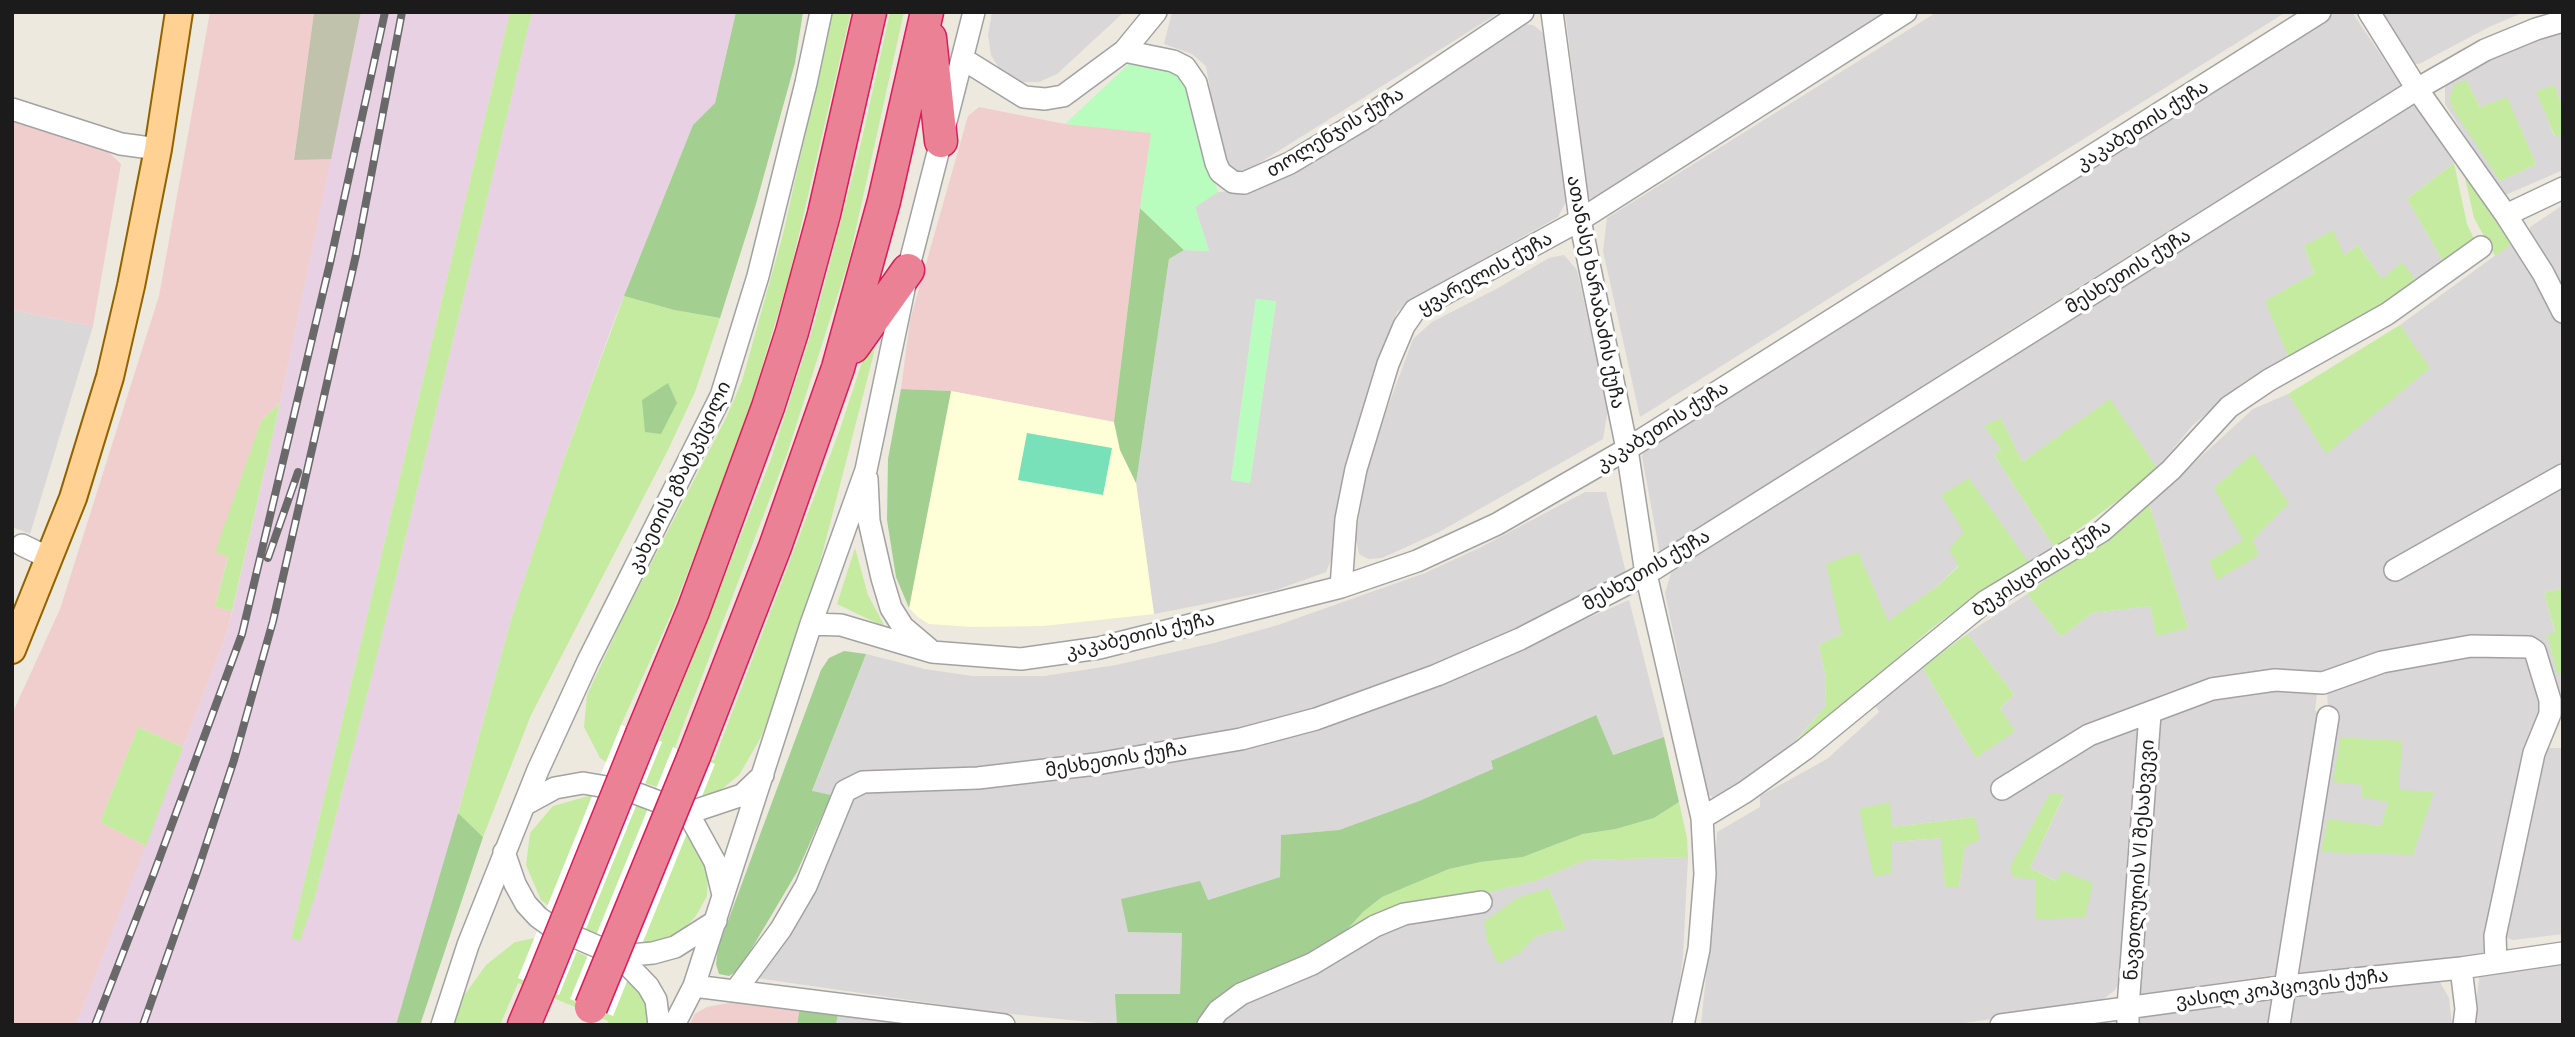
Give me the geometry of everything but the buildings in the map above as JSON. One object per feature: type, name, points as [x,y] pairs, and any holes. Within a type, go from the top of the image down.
[{"type":"highway","points":[[524,1025],[729,516],[784,357],[824,214],[870,12]]},
{"type":"highway","points":[[927,12],[941,141]]},
{"type":"highway","points":[[588,1016],[694,756],[775,547],[838,368],[884,201],[927,12]]},
{"type":"highway","points":[[838,368],[908,270]]},
{"type":"main road","points":[[12,650],[73,498],[110,377],[158,149],[179,12]]},
{"type":"street","name":"კახეთის გზატკეცილი","points":[[442,1025],[468,945],[524,805],[588,661],[721,396],[758,276],[821,12]]},
{"type":"street","points":[[674,1025],[694,986],[811,624],[866,470],[908,270],[974,12]]},
{"type":"street","points":[[963,59],[1024,97],[1045,99],[1063,96],[1124,51],[1156,12]]},
{"type":"street","name":"თოლენჯის ქუჩა","points":[[1124,51],[1173,61],[1185,67],[1196,83],[1220,172],[1233,182],[1244,183],[1290,163],[1362,120],[1523,12]]},
{"type":"street","name":"ათანასე ხარაბაძის ქუჩა","points":[[1552,12],[1580,220],[1627,449],[1646,574],[1702,818],[1705,874],[1699,949],[1683,1025]]},
{"type":"street","name":"ყვარელის ქუჩა","points":[[1341,587],[1346,519],[1356,469],[1388,364],[1404,326],[1415,310],[1580,220],[1906,12]]},
{"type":"street","name":"კაკაბეთის ქუჩა","points":[[811,624],[841,625],[932,652],[1021,659],[1099,648],[1341,587],[1417,561],[1461,542],[1627,449],[2320,12]]},
{"type":"street","points":[[2369,12],[2417,89],[2506,215],[2543,273],[2563,312]]},
{"type":"street","name":"მესხეთის ქუჩა","points":[[736,990],[780,929],[806,886],[845,791],[863,782],[978,778],[1096,764],[1241,739],[1316,719],[1437,675],[1520,639],[1646,574],[2417,89],[2485,50],[2563,21]]},
{"type":"street","points":[[12,109],[121,144],[158,149]]},
{"type":"street","points":[[2506,215],[2563,188]]},
{"type":"street","name":"ბუკისციხის ქუჩა","points":[[1702,818],[1745,792],[1805,749],[1986,601],[2102,531],[2171,470],[2230,407],[2269,380],[2387,314],[2481,247]]},
{"type":"street","points":[[866,470],[869,521],[891,608],[903,626],[932,652]]},
{"type":"street","points":[[2395,570],[2563,475]]},
{"type":"street","points":[[22,545],[49,558]]},
{"type":"street","points":[[2001,789],[2089,735],[2212,689],[2275,680],[2322,683],[2382,662],[2471,646],[2520,645],[2535,651],[2550,700],[2554,730],[2534,752],[2495,936],[2496,962]]},
{"type":"street","name":"ნავთლუღის VI შესახვევი","points":[[2128,1016],[2150,714]]},
{"type":"street","points":[[2279,1025],[2329,718]]},
{"type":"street","points":[[524,805],[555,788],[583,783],[630,791],[688,813],[742,795],[763,775]]},
{"type":"street","points":[[688,813],[715,862],[724,897]]},
{"type":"street","points":[[504,852],[515,884],[526,904],[552,927],[619,956],[648,986],[656,1000],[659,1025]]},
{"type":"street","points":[[1208,1025],[1218,1011],[1241,993],[1312,964],[1375,926],[1404,914],[1481,902]]},
{"type":"street","points":[[619,956],[653,953],[675,947],[716,921]]},
{"type":"street","name":"ვასილ კოპცოვის ქუჩა","points":[[2001,1025],[2128,1016],[2287,986],[2461,968],[2563,953]]},
{"type":"street","points":[[2461,968],[2466,1009],[2464,1025]]},
{"type":"street","points":[[694,986],[1004,1025]]},
{"type":"shaded area","points":[[210,12],[314,12],[294,159],[331,159],[280,403],[261,421],[216,552],[228,556],[215,607],[232,611],[228,630],[183,747],[138,727],[100,822],[146,846],[76,1025],[12,1025],[12,714],[60,609],[159,296]]},
{"type":"shaded area","points":[[314,12],[361,12],[331,159],[294,160]]},
{"type":"shaded area","points":[[361,12],[510,12],[291,938],[315,897],[377,656],[532,12],[736,12],[715,103],[693,125],[615,318],[563,462],[511,620],[396,1025],[76,1025],[228,630],[280,403]]},
{"type":"shaded area","points":[[992,12],[1124,12],[1057,74],[1039,82],[1021,82],[1002,73],[991,55],[988,35]]},
{"type":"shaded area","points":[[1172,12],[1500,12],[1245,172],[1231,173],[1224,166],[1206,66],[1192,54],[1164,44]]},
{"type":"shaded area","points":[[1565,12],[1892,12],[1598,200],[1589,198],[1588,193]]},
{"type":"shaded area","points":[[1937,12],[2286,12],[1640,417],[1603,251],[1607,218]]},
{"type":"shaded area","points":[[2336,12],[2352,12],[2401,85],[1660,554],[1642,457],[1645,448],[1652,441]]},
{"type":"shaded area","points":[[2380,12],[2524,12],[2419,64],[2413,64]]},
{"type":"shaded area","points":[[1523,24],[1533,25],[1546,35],[1568,198],[1558,217],[1420,294],[1397,312],[1346,473],[1334,553],[1326,572],[1276,590],[1154,614],[1136,483],[1169,259],[1184,250],[1209,251],[1195,207],[1218,192],[1238,191]],"holes":[[[1256,299],[1276,302],[1250,483],[1231,480]]]},
{"type":"shaded area","points":[[2563,28],[2563,102],[2560,102],[2555,85],[2537,91],[2554,136],[2563,134],[2563,170],[2503,196],[2445,104],[2445,84],[2453,74]],"holes":[[[2466,80],[2480,107],[2507,98],[2536,164],[2500,181]]]},
{"type":"shaded area","points":[[2400,106],[2414,106],[2420,110],[2454,163],[2407,199],[2446,266],[2419,285],[2382,279],[2358,245],[2344,255],[2304,246],[2314,273],[2266,301],[2288,356],[2242,383],[2192,426],[2157,468],[2110,400],[2022,462],[2001,418],[1985,426],[2001,449],[1994,455],[2054,547],[2032,567],[1964,532],[1959,565],[1935,588],[1888,622],[1858,553],[1842,634],[1819,645],[1826,678],[1825,707],[1775,764],[1713,797],[1707,794],[1665,593],[1671,573]]},
{"type":"shaded area","points":[[979,107],[1065,124],[1152,132],[1114,422],[951,391],[901,389],[910,320],[968,116]]},
{"type":"shaded area","points":[[12,118],[101,145],[121,164],[93,326],[12,310]]},
{"type":"shaded area","points":[[2563,205],[2563,299],[2530,234],[2530,227]]},
{"type":"shaded area","points":[[2511,244],[2563,326],[2563,468],[2386,569],[2392,582],[2563,484],[2563,588],[2544,593],[2555,633],[2547,635],[2557,673],[2563,672],[2563,713],[2541,644],[2334,675],[2268,675],[2169,692],[2115,714],[2126,726],[2136,729],[2139,735],[2125,972],[2115,990],[2102,1000],[2087,1006],[1949,1025],[1701,1025],[1712,919],[1717,832],[1760,807],[1760,796],[1827,759],[1879,712],[1874,703],[1922,667],[1976,758],[2014,731],[2000,708],[2014,694],[1967,634],[2027,594],[2061,637],[2092,613],[2150,606],[2156,635],[2188,628],[2149,504],[2253,409],[2288,394],[2326,453],[2429,368],[2400,325]],"holes":[[[2064,796],[2030,868],[2057,881],[2013,877]],[[1975,817],[1965,846],[1959,887],[1945,887],[1942,838],[1892,842],[1892,827]]]},
{"type":"shaded area","points":[[1564,255],[1577,270],[1608,409],[1603,439],[1439,532],[1382,558],[1368,559],[1359,554],[1356,538],[1367,463],[1413,339],[1432,322],[1549,258]]},
{"type":"shaded area","points":[[12,310],[93,326],[30,534],[12,527]]},
{"type":"shaded area","points":[[951,391],[1114,422],[1120,450],[1136,483],[1154,614],[1043,626],[972,627],[929,624],[909,608]]},
{"type":"shaded area","points":[[1585,492],[1606,492],[1627,577],[1447,663],[1318,709],[1238,731],[1089,759],[980,769],[865,773],[837,785],[831,795],[812,792],[866,654],[925,669],[972,676],[1044,676],[1116,665],[1214,643],[1278,625],[1425,573]]},
{"type":"shaded area","points":[[1629,600],[1664,737],[1612,755],[1595,715],[1491,762],[1493,769],[1419,801],[1339,830],[1281,835],[1280,877],[1207,900],[1182,933],[1180,994],[1116,994],[1117,1025],[993,1012],[756,978],[849,797],[861,791],[977,790],[1065,779],[1262,746],[1461,674]]},
{"type":"shaded area","points":[[2478,651],[2530,656],[2542,698],[2541,711],[2487,946],[2483,953],[2306,976],[2299,971],[2298,956],[2337,712],[2328,711],[2327,687],[2366,673]],"holes":[[[2362,785],[2399,791],[2433,792],[2413,855],[2328,820],[2382,826],[2388,802]]]},
{"type":"shaded area","points":[[2318,686],[2315,710],[2322,722],[2281,974],[2136,995],[2160,716],[2211,694]]},
{"type":"shaded area","points":[[2542,748],[2563,748],[2563,934],[2513,940],[2499,935]]},
{"type":"shaded area","points":[[1688,857],[1683,956],[1674,1025],[1214,1025],[1225,1012],[1374,931],[1481,894],[1535,881],[1586,860]],"holes":[[[1549,888],[1566,930],[1556,930],[1535,937]]]},
{"type":"shaded area","points":[[2563,963],[2563,1025],[2473,1025],[2480,972]]},
{"type":"shaded area","points":[[2440,982],[2449,998],[2452,1025],[2287,1025],[2292,995]]},
{"type":"shaded area","points":[[2276,999],[2272,1025],[2134,1025],[2135,1018],[2143,1015]]},
{"type":"shaded area","points":[[734,1002],[800,1008],[797,1025],[689,1025],[695,1014],[707,1007]]},
{"type":"shaded area","points":[[838,1013],[932,1025],[836,1025]]},
{"type":"green space","points":[[510,12],[532,12],[377,656],[315,897],[300,941],[291,938]]},
{"type":"green space","points":[[736,12],[803,12],[795,63],[756,204],[720,318],[674,310],[624,296],[693,125],[715,103]]},
{"type":"green space","points":[[833,12],[851,12],[789,277],[744,427],[674,608],[620,727],[620,735],[660,740],[771,459],[814,324],[861,143],[890,12],[904,12],[849,260],[787,454],[675,747],[714,760],[840,429],[864,356],[875,349],[823,551],[782,690],[760,739],[739,775],[716,794],[689,797],[629,778],[600,758],[584,727],[587,695],[742,381],[783,234]]},
{"type":"green space","points":[[1150,61],[1180,76],[1189,91],[1218,192],[1195,207],[1209,251],[1184,250],[1140,208],[1151,133],[1065,124],[1131,62]]},
{"type":"green space","points":[[2466,80],[2480,107],[2507,97],[2536,164],[2500,181],[2449,99],[2454,85]]},
{"type":"green space","points":[[2555,85],[2560,102],[2563,102],[2563,134],[2555,137],[2536,91]]},
{"type":"green space","points":[[2454,163],[2467,224],[2476,243],[2446,266],[2407,199]]},
{"type":"green space","points":[[2463,169],[2511,244],[2495,256],[2474,218]]},
{"type":"green space","points":[[1140,208],[1184,250],[1169,259],[1136,483],[1120,450],[1114,422]]},
{"type":"green space","points":[[2333,230],[2344,255],[2358,245],[2382,279],[2402,262],[2419,285],[2367,318],[2288,356],[2265,301],[2314,273],[2304,246]]},
{"type":"green space","points":[[624,296],[674,310],[720,318],[695,392],[668,450],[531,715],[483,837],[458,813],[511,620],[563,462]]},
{"type":"green space","points":[[1256,299],[1276,301],[1250,483],[1231,480]]},
{"type":"green space","points":[[2400,325],[2430,368],[2326,454],[2288,394]]},
{"type":"green space","points":[[668,383],[677,403],[661,434],[645,432],[642,400]]},
{"type":"green space","points":[[901,389],[951,391],[909,608],[896,577],[887,520],[888,459]]},
{"type":"green space","points":[[2110,399],[2157,468],[2054,547],[1994,455],[2001,449],[1984,426],[2001,418],[2022,462]]},
{"type":"green space","points":[[280,403],[232,611],[215,607],[228,557],[215,552],[261,421]]},
{"type":"green space","points":[[1027,433],[1112,448],[1103,495],[1018,480]]},
{"type":"green space","points":[[2253,453],[2289,503],[2253,540],[2259,555],[2217,580],[2209,561],[2243,540],[2214,488]]},
{"type":"green space","points":[[1969,478],[2032,567],[1990,585],[1932,628],[1790,748],[1825,707],[1826,678],[1819,645],[1842,634],[1826,564],[1858,552],[1888,621],[1935,588],[1959,566],[1949,549],[1964,532],[1941,495]]},
{"type":"green space","points":[[2149,504],[2188,628],[2156,636],[2150,606],[2092,613],[2061,637],[2027,594],[2058,570],[2107,541]]},
{"type":"green space","points":[[855,548],[868,595],[885,627],[837,604]]},
{"type":"green space","points":[[2563,588],[2563,672],[2557,674],[2547,635],[2555,632],[2544,593]]},
{"type":"green space","points":[[1967,634],[2014,694],[2000,708],[2015,731],[1976,758],[1922,667]]},
{"type":"green space","points":[[844,651],[866,654],[812,791],[831,795],[797,872],[739,970],[729,976],[719,974],[716,964],[718,948],[821,670],[829,658]]},
{"type":"green space","points":[[1596,715],[1613,755],[1664,737],[1679,802],[1654,818],[1616,829],[1583,834],[1523,857],[1449,869],[1382,897],[1363,912],[1344,933],[1196,1025],[1117,1025],[1115,994],[1180,994],[1182,933],[1128,932],[1121,899],[1200,881],[1208,900],[1280,877],[1281,835],[1339,830],[1419,801],[1493,769],[1491,761]]},
{"type":"green space","points":[[138,727],[183,747],[146,846],[100,822]]},
{"type":"green space","points":[[2340,737],[2402,741],[2399,790],[2434,792],[2413,855],[2321,852],[2328,819],[2381,826],[2388,802],[2361,797],[2362,785],[2333,782]]},
{"type":"green space","points":[[2050,793],[2064,795],[2030,868],[2056,881],[2062,871],[2093,883],[2085,917],[2036,920],[2036,880],[2013,877],[2010,867]]},
{"type":"green space","points":[[592,795],[620,799],[648,808],[675,821],[691,838],[708,868],[707,896],[696,916],[678,935],[660,944],[630,945],[592,933],[570,922],[541,900],[526,865],[530,833],[553,806]]},
{"type":"green space","points":[[1679,802],[1688,857],[1586,860],[1535,881],[1477,895],[1384,910],[1344,933],[1363,912],[1382,897],[1449,869],[1523,857],[1583,834],[1616,829],[1654,818]]},
{"type":"green space","points":[[1890,802],[1892,827],[1975,817],[1980,840],[1965,846],[1959,887],[1945,887],[1941,838],[1892,842],[1891,873],[1874,877],[1859,809]]},
{"type":"green space","points":[[458,813],[483,837],[420,1025],[396,1025]]},
{"type":"green space","points":[[1549,888],[1566,930],[1556,930],[1535,937],[1520,953],[1498,964],[1487,941],[1484,922],[1517,898]]},
{"type":"green space","points":[[535,938],[563,945],[633,979],[648,999],[652,1025],[607,1025],[608,1021],[518,983],[500,1025],[452,1025],[463,997],[486,965],[515,942]]},
{"type":"green space","points":[[800,1008],[838,1013],[836,1025],[797,1025]]},
{"type":"pier","points":[[621,725],[662,742],[559,995],[518,978]]},
{"type":"pier","points":[[673,747],[715,764],[613,1016],[570,999]]},
{"type":"railway","points":[[95,1025],[242,634],[330,263],[385,12]]},
{"type":"railway","points":[[143,1025],[234,760],[273,621],[356,255],[402,12]]},
{"type":"railway","points":[[268,558],[298,472]]}]
